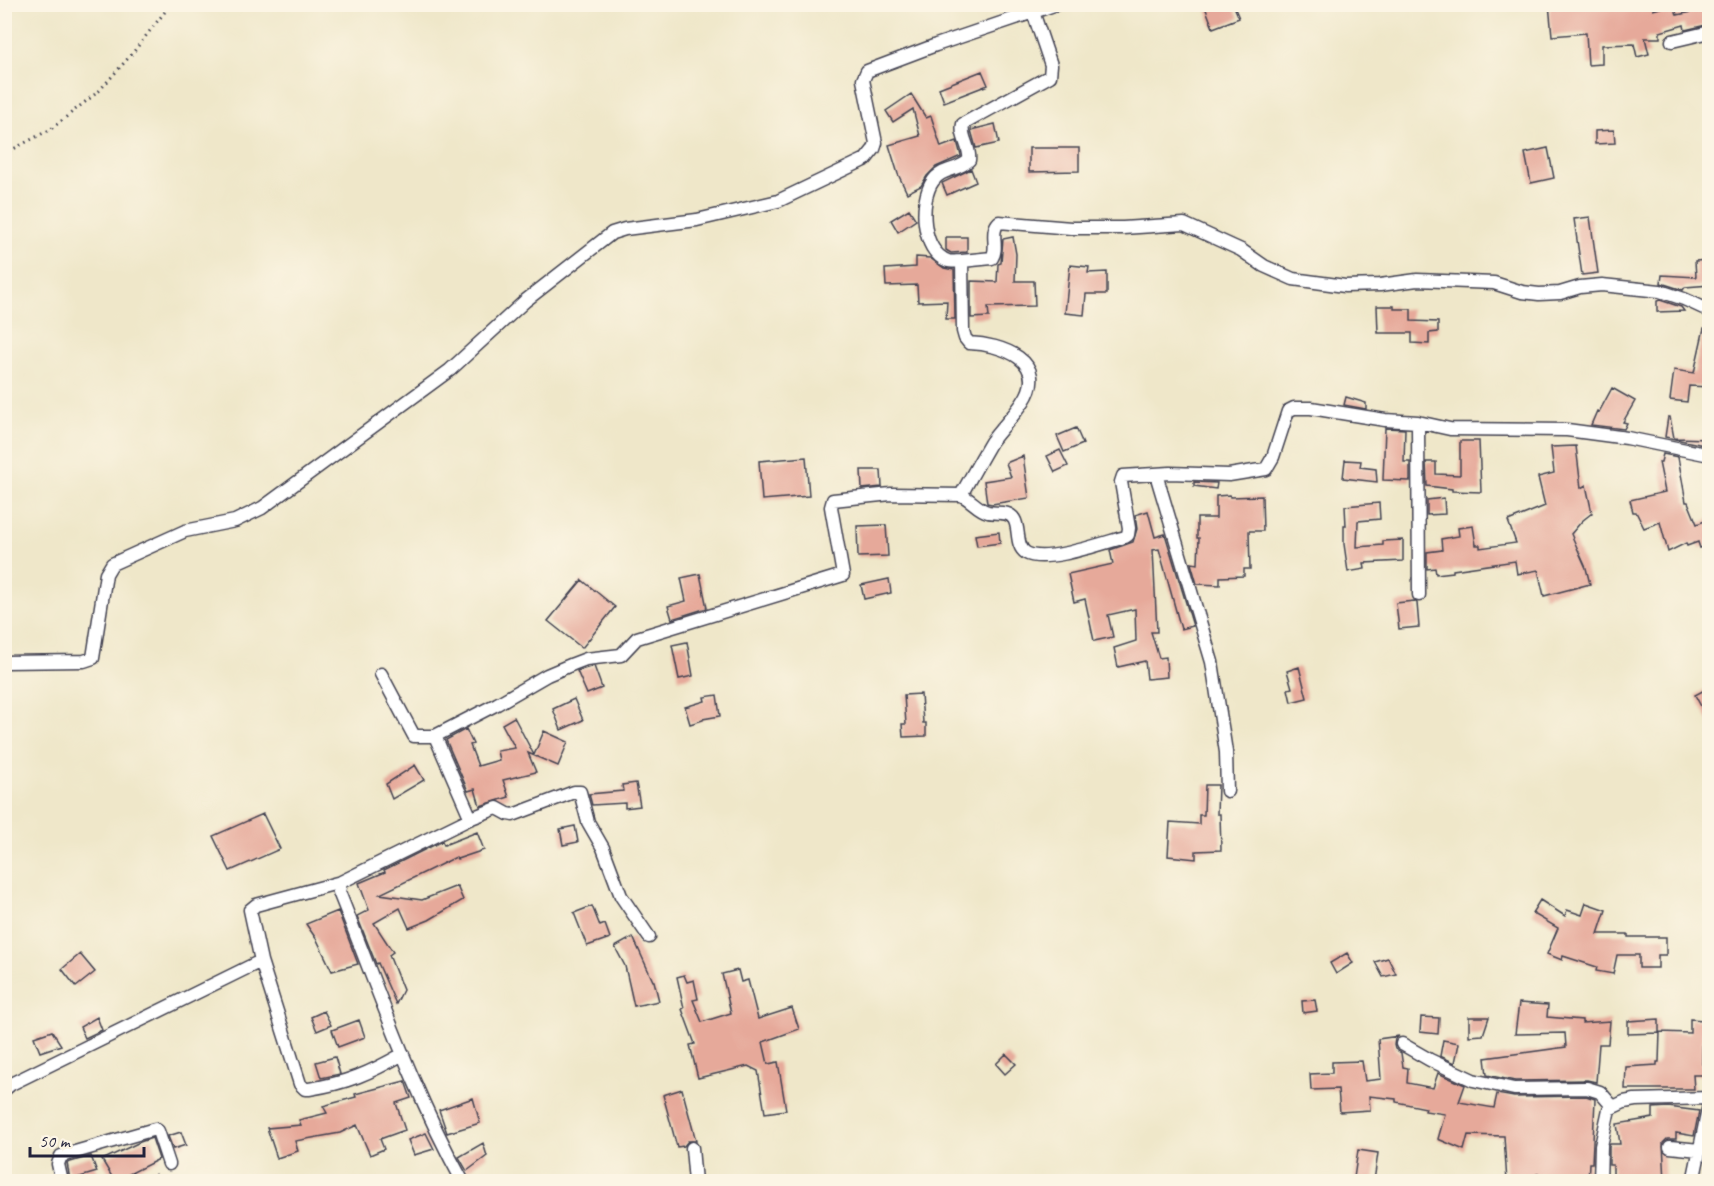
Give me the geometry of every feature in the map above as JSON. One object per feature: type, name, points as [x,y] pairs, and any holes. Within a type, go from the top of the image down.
[{"type":"street","points":[[4,662],[88,661],[95,653],[106,574],[112,564],[185,531],[235,521],[262,508],[450,370],[525,301],[612,233],[626,229],[697,220],[778,201],[867,159],[876,143],[863,80],[867,71],[1057,4]]},
{"type":"street","points":[[1033,12],[1051,65],[1050,76],[963,124],[962,134],[969,150],[969,160],[963,166],[937,175],[929,187],[925,205],[925,220],[930,242],[943,258],[949,261],[992,258],[996,250],[994,229],[999,222],[1071,228],[1123,228],[1184,224],[1241,250],[1264,266],[1293,279],[1345,286],[1380,285],[1417,280],[1494,283],[1522,292],[1539,294],[1560,293],[1580,287],[1602,285],[1660,291],[1684,298],[1710,311]]},
{"type":"street","points":[[1672,41],[1710,32]]},
{"type":"street","points":[[961,495],[992,440],[1024,401],[1031,379],[1027,366],[1012,352],[986,344],[969,343],[965,338],[962,261]]},
{"type":"street","points":[[381,674],[414,736],[435,735],[497,704],[547,675],[586,659],[621,655],[637,638],[843,575],[831,507],[833,500],[891,494],[961,495],[984,512],[1011,516],[1015,520],[1020,548],[1026,554],[1045,556],[1128,535],[1129,528],[1121,478],[1126,475],[1156,474],[1229,475],[1266,469],[1270,465],[1288,411],[1294,408],[1311,408],[1385,420],[1418,422],[1450,429],[1566,430],[1626,438],[1710,455]]},
{"type":"street","points":[[1418,422],[1419,595]]},
{"type":"street","points":[[1156,474],[1212,662],[1226,752],[1227,791]]},
{"type":"street","points":[[435,735],[469,814],[469,819]]},
{"type":"street","points":[[403,1054],[368,1073],[341,1084],[309,1089],[302,1087],[261,961],[250,915],[252,906],[341,882],[469,819],[497,808],[513,814],[574,792],[580,792],[588,822],[603,848],[618,890],[649,937]]},
{"type":"street","points":[[341,882],[339,892],[403,1054],[425,1106],[463,1182]]},
{"type":"street","points":[[4,1090],[21,1079],[261,961]]},
{"type":"street","points":[[1402,1044],[1473,1080],[1514,1089],[1587,1088],[1599,1092],[1613,1107]]},
{"type":"street","points":[[1600,1182],[1608,1109],[1624,1102],[1670,1093],[1710,1099],[1693,1182]]},
{"type":"street","points":[[62,1182],[58,1164],[61,1156],[155,1129],[158,1131],[169,1164]]},
{"type":"street","points":[[1670,1147],[1699,1150]]},
{"type":"street","points":[[692,1148],[695,1182]]},
{"type":"path","points":[[4,154],[51,129],[99,91],[171,4]]},
{"type":"path","points":[[138,1182],[168,1169],[169,1164]]},
{"type":"building","points":[[1204,4],[1233,4],[1239,18],[1213,28]]},
{"type":"building","points":[[1549,4],[1653,4],[1653,10],[1674,4],[1677,15],[1706,9],[1710,24],[1685,30],[1684,25],[1660,32],[1660,38],[1645,38],[1649,54],[1637,57],[1634,44],[1602,45],[1602,64],[1588,65],[1586,33],[1552,36]]},
{"type":"building","points":[[982,71],[988,85],[944,102],[939,88]]},
{"type":"building","points":[[911,94],[926,118],[931,116],[941,147],[957,141],[961,156],[936,167],[921,186],[907,193],[889,145],[920,136],[913,109],[893,122],[886,111]]},
{"type":"building","points":[[995,124],[999,143],[976,148],[971,130]]},
{"type":"building","points":[[1614,130],[1615,143],[1595,144],[1595,131]]},
{"type":"building","points":[[1029,148],[1079,148],[1079,171],[1029,172]]},
{"type":"building","points":[[1548,148],[1554,178],[1531,183],[1525,153]]},
{"type":"building","points":[[971,169],[976,182],[947,195],[942,183]]},
{"type":"building","points":[[909,209],[916,220],[898,232],[891,220]]},
{"type":"building","points":[[1590,217],[1598,273],[1582,275],[1574,219]]},
{"type":"building","points":[[946,237],[967,237],[967,252],[951,253],[946,250]]},
{"type":"building","points":[[1013,237],[1016,254],[1015,281],[1034,281],[1035,306],[988,307],[989,317],[971,318],[971,281],[997,282],[1003,239]]},
{"type":"building","points":[[916,257],[930,258],[944,268],[954,270],[955,319],[946,319],[947,301],[918,302],[917,285],[886,286],[885,269],[916,267]]},
{"type":"building","points":[[1709,260],[1710,285],[1685,287],[1683,290],[1661,283],[1662,275],[1696,277],[1695,261]]},
{"type":"building","points":[[1070,265],[1089,267],[1088,273],[1107,272],[1107,294],[1086,294],[1084,315],[1065,313]]},
{"type":"building","points":[[1657,301],[1681,307],[1684,311],[1657,312]]},
{"type":"building","points":[[1377,306],[1411,309],[1411,321],[1438,322],[1438,332],[1429,333],[1429,344],[1412,343],[1412,333],[1378,333]]},
{"type":"building","points":[[1704,328],[1710,328],[1710,387],[1689,386],[1687,402],[1670,400],[1674,370],[1694,373]]},
{"type":"building","points":[[1612,388],[1635,401],[1623,422],[1627,423],[1624,429],[1591,425]]},
{"type":"building","points":[[1346,397],[1366,403],[1366,409],[1344,405]]},
{"type":"building","points":[[1668,417],[1670,417],[1674,438],[1709,439],[1709,446],[1665,437]]},
{"type":"building","points":[[1076,428],[1083,444],[1064,452],[1057,436]]},
{"type":"building","points":[[1385,428],[1405,429],[1404,462],[1410,462],[1410,481],[1383,480]]},
{"type":"building","points":[[1460,441],[1479,441],[1481,492],[1452,491],[1452,489],[1427,486],[1426,462],[1436,462],[1436,474],[1460,475]]},
{"type":"building","points":[[1576,446],[1581,488],[1586,485],[1592,513],[1571,534],[1586,568],[1590,584],[1544,596],[1538,570],[1517,574],[1515,561],[1436,574],[1435,568],[1427,569],[1427,552],[1442,550],[1441,539],[1459,536],[1458,528],[1473,526],[1476,545],[1480,545],[1480,548],[1516,543],[1508,521],[1545,506],[1538,477],[1554,473],[1551,447]]},
{"type":"building","points":[[1060,450],[1068,466],[1055,472],[1047,456]]},
{"type":"building","points":[[1663,454],[1678,457],[1686,502],[1697,524],[1710,519],[1710,545],[1700,548],[1698,542],[1687,546],[1686,543],[1668,552],[1660,522],[1644,528],[1636,512],[1633,512],[1630,500],[1665,492],[1659,462]]},
{"type":"building","points":[[1023,456],[1029,498],[987,503],[984,481],[1011,477],[1006,463]]},
{"type":"building","points":[[806,457],[809,496],[762,500],[759,461]]},
{"type":"building","points":[[1345,460],[1361,461],[1360,467],[1376,469],[1377,482],[1343,478]]},
{"type":"building","points":[[861,470],[881,470],[882,487],[862,489]]},
{"type":"building","points":[[1194,482],[1217,483],[1216,489],[1194,486]]},
{"type":"building","points":[[1230,495],[1230,497],[1262,496],[1263,531],[1249,531],[1250,569],[1244,569],[1244,576],[1220,577],[1220,585],[1197,584],[1191,563],[1198,564],[1197,518],[1216,518],[1216,496]]},
{"type":"building","points":[[1444,498],[1445,514],[1427,515],[1427,500]]},
{"type":"building","points":[[1379,503],[1380,519],[1358,521],[1357,547],[1383,545],[1383,541],[1403,540],[1403,561],[1364,563],[1365,569],[1348,572],[1344,544],[1345,506]]},
{"type":"building","points":[[1148,511],[1155,537],[1165,534],[1193,626],[1181,629],[1159,549],[1153,550],[1157,632],[1151,632],[1159,658],[1166,657],[1167,677],[1147,679],[1145,661],[1118,667],[1114,648],[1136,641],[1135,609],[1108,615],[1113,637],[1094,641],[1085,599],[1074,602],[1068,574],[1113,564],[1110,550],[1133,542],[1137,529],[1135,515]]},
{"type":"building","points":[[886,525],[888,556],[858,557],[857,526]]},
{"type":"building","points":[[999,532],[1000,543],[977,546],[975,535]]},
{"type":"building","points":[[700,574],[707,608],[672,619],[668,606],[686,601],[681,578]]},
{"type":"building","points":[[889,579],[891,593],[864,599],[861,585]]},
{"type":"building","points":[[582,580],[615,607],[582,648],[548,621]]},
{"type":"building","points":[[1414,601],[1417,603],[1419,627],[1399,629],[1396,603]]},
{"type":"building","points":[[687,642],[693,676],[679,679],[672,645]]},
{"type":"building","points":[[594,666],[602,688],[587,694],[577,671]]},
{"type":"building","points":[[1299,667],[1307,698],[1291,702],[1288,689],[1292,688],[1287,671]]},
{"type":"building","points":[[1710,687],[1710,723],[1695,695]]},
{"type":"building","points":[[921,694],[926,736],[903,737],[902,724],[906,724],[904,695]]},
{"type":"building","points":[[717,695],[720,716],[690,724],[685,707],[705,701],[704,697]]},
{"type":"building","points":[[574,699],[583,720],[561,730],[553,709]]},
{"type":"building","points":[[514,717],[534,755],[544,731],[568,742],[558,766],[528,753],[536,772],[503,780],[509,797],[480,806],[475,789],[468,791],[446,740],[466,729],[473,744],[470,745],[478,766],[499,760],[497,751],[515,748],[502,724]]},
{"type":"building","points":[[415,765],[424,780],[392,799],[386,784]]},
{"type":"building","points":[[636,783],[640,806],[625,808],[625,803],[592,805],[589,794],[623,791],[622,785]]},
{"type":"building","points":[[1205,785],[1218,785],[1217,814],[1220,814],[1221,850],[1196,851],[1196,859],[1168,856],[1170,822],[1199,824],[1199,815],[1204,815]]},
{"type":"building","points":[[263,814],[280,849],[230,871],[213,836]]},
{"type":"building","points":[[575,826],[578,842],[563,845],[560,829]]},
{"type":"building","points":[[477,832],[484,850],[457,859],[456,857],[380,894],[422,900],[457,886],[463,900],[429,920],[409,928],[400,908],[374,923],[393,952],[389,955],[403,990],[396,1004],[378,963],[376,964],[357,916],[369,910],[359,883],[385,872],[384,870],[442,841],[444,845]]},
{"type":"building","points":[[1540,900],[1565,916],[1567,910],[1582,915],[1586,903],[1606,910],[1598,934],[1666,937],[1666,955],[1658,955],[1658,968],[1639,968],[1639,955],[1617,955],[1613,974],[1596,971],[1597,967],[1563,956],[1562,960],[1547,954],[1558,928],[1532,913]]},
{"type":"building","points":[[592,906],[600,926],[605,924],[610,938],[587,946],[574,913]]},
{"type":"building","points":[[338,911],[358,964],[332,971],[317,940],[306,924]]},
{"type":"building","points":[[633,937],[654,981],[659,1001],[634,1006],[625,966],[615,947]]},
{"type":"building","points":[[1347,953],[1353,963],[1336,974],[1330,963]]},
{"type":"building","points":[[80,954],[95,972],[76,987],[62,969]]},
{"type":"building","points":[[1388,958],[1396,974],[1383,977],[1375,962]]},
{"type":"building","points":[[738,970],[741,982],[748,980],[758,1019],[792,1008],[799,1029],[763,1042],[768,1064],[778,1062],[786,1110],[765,1113],[758,1071],[748,1066],[698,1078],[690,1045],[695,1044],[682,1009],[684,1008],[677,977],[684,975],[687,982],[694,980],[698,999],[693,1000],[702,1022],[731,1013],[722,974]]},
{"type":"building","points":[[1315,1000],[1317,1011],[1303,1013],[1302,1001]]},
{"type":"building","points":[[1519,1003],[1548,1005],[1547,1017],[1582,1020],[1582,1023],[1610,1021],[1608,1044],[1599,1044],[1596,1082],[1587,1080],[1515,1081],[1487,1075],[1485,1058],[1566,1047],[1565,1033],[1515,1034]]},
{"type":"building","points":[[324,1011],[331,1025],[317,1031],[311,1017]]},
{"type":"building","points":[[97,1017],[102,1030],[85,1038],[80,1027]]},
{"type":"building","points":[[1421,1017],[1439,1018],[1438,1034],[1420,1032]]},
{"type":"building","points":[[1469,1017],[1489,1017],[1483,1035],[1469,1036]]},
{"type":"building","points":[[1659,1019],[1659,1033],[1628,1034],[1628,1021]]},
{"type":"building","points":[[1690,1019],[1703,1020],[1702,1064],[1710,1064],[1710,1075],[1693,1075],[1694,1089],[1625,1089],[1626,1067],[1657,1065],[1660,1032],[1690,1033]]},
{"type":"building","points":[[359,1020],[365,1037],[338,1047],[332,1030]]},
{"type":"building","points":[[52,1031],[61,1045],[40,1052],[34,1037]]},
{"type":"building","points":[[1399,1036],[1395,1039],[1394,1045],[1395,1049],[1401,1053],[1403,1067],[1408,1068],[1407,1083],[1433,1088],[1438,1073],[1465,1085],[1459,1102],[1494,1108],[1497,1094],[1514,1097],[1586,1096],[1595,1099],[1592,1163],[1589,1163],[1588,1182],[1560,1182],[1560,1175],[1537,1174],[1537,1182],[1507,1182],[1504,1136],[1468,1135],[1464,1150],[1438,1139],[1445,1114],[1425,1111],[1426,1108],[1396,1102],[1396,1099],[1369,1096],[1370,1110],[1340,1112],[1338,1089],[1311,1090],[1310,1074],[1332,1073],[1332,1062],[1362,1061],[1365,1081],[1381,1079],[1378,1039]]},
{"type":"building","points":[[1443,1040],[1459,1043],[1455,1063],[1440,1056]]},
{"type":"building","points":[[1006,1054],[1016,1064],[1005,1074],[996,1064]]},
{"type":"building","points":[[335,1057],[340,1074],[321,1078],[316,1062]]},
{"type":"building","points":[[405,1081],[411,1098],[396,1103],[405,1130],[380,1139],[384,1149],[370,1155],[357,1125],[340,1133],[295,1141],[298,1151],[277,1158],[267,1128],[301,1125],[299,1120],[327,1113],[323,1106],[356,1097],[355,1094]]},
{"type":"building","points":[[682,1089],[696,1141],[688,1141],[684,1146],[677,1147],[663,1095]]},
{"type":"building","points":[[473,1098],[480,1123],[447,1133],[439,1110]]},
{"type":"building","points":[[1668,1107],[1699,1111],[1694,1136],[1676,1133],[1676,1139],[1667,1139],[1663,1143],[1665,1182],[1613,1180],[1613,1165],[1609,1165],[1609,1147],[1610,1144],[1620,1144],[1617,1124],[1653,1118],[1653,1108]]},
{"type":"building","points":[[181,1132],[186,1145],[173,1149],[168,1136]]},
{"type":"building","points":[[426,1133],[434,1149],[414,1155],[408,1140]]},
{"type":"building","points":[[152,1138],[159,1159],[127,1175],[130,1182],[115,1182],[102,1160]]},
{"type":"building","points":[[483,1143],[487,1156],[467,1171],[459,1157]]},
{"type":"building","points":[[1358,1150],[1378,1153],[1374,1181],[1354,1178]]},
{"type":"building","points":[[91,1156],[97,1172],[70,1180],[67,1163]]}]
